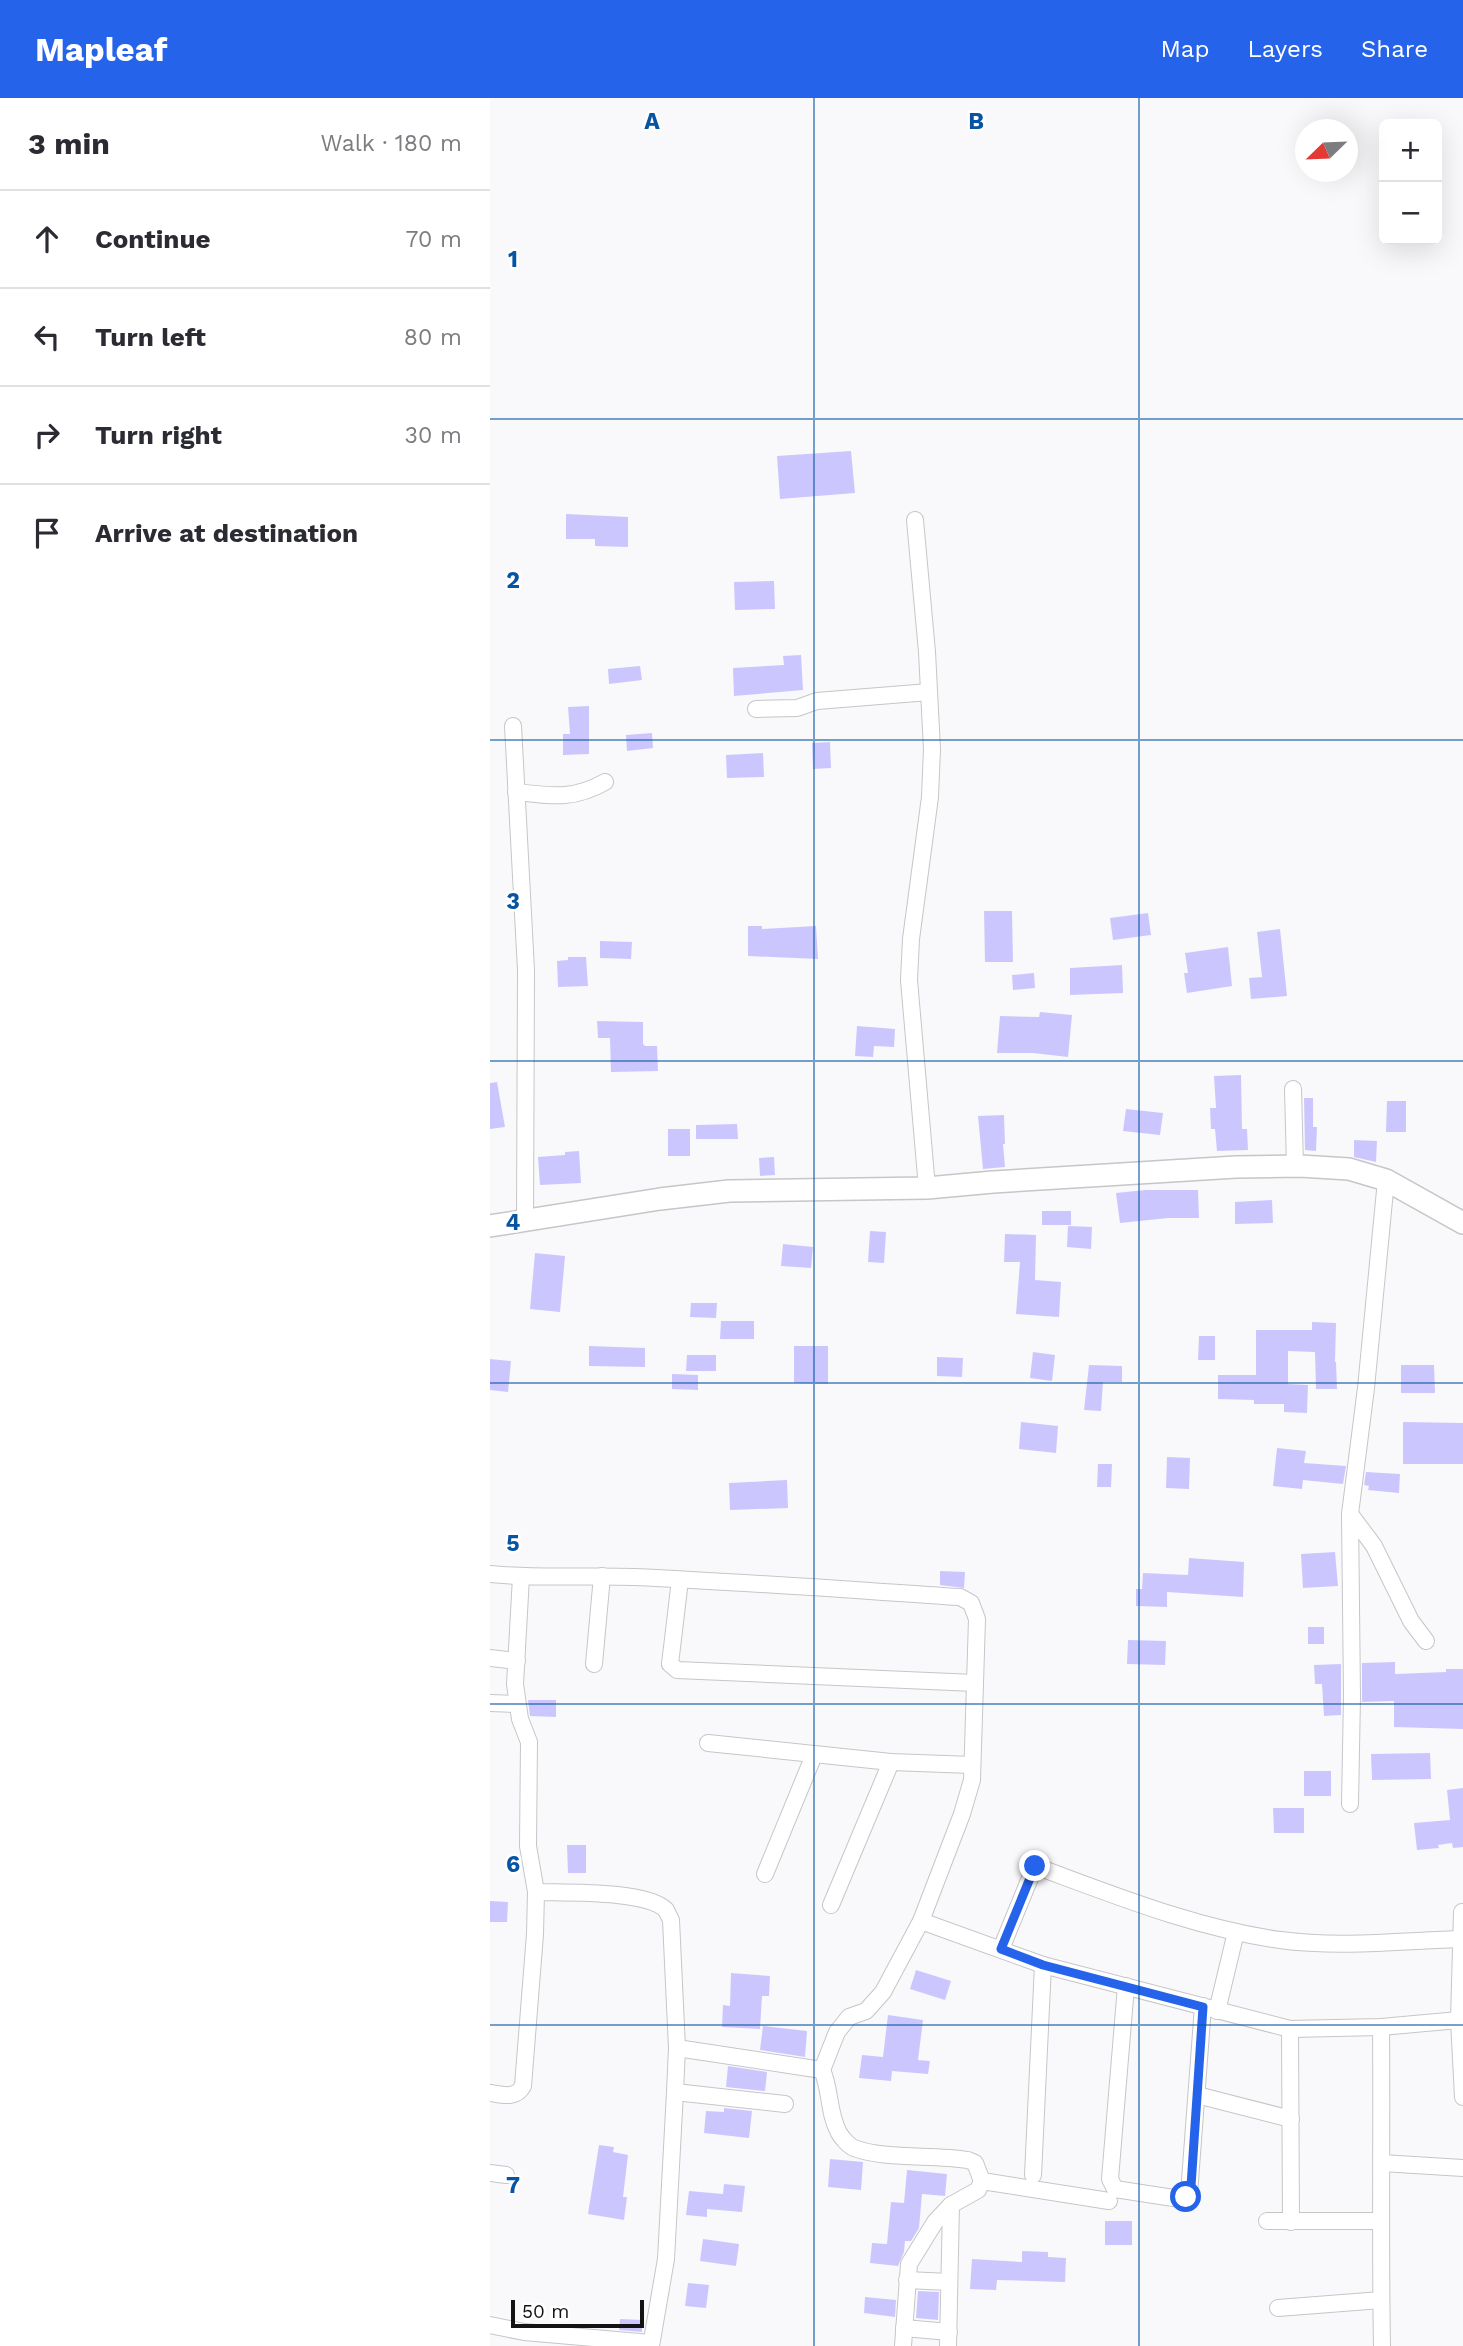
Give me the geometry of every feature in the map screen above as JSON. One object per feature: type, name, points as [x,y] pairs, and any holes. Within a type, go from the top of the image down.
[{"type":"street","points":[[915,520],[932,749],[930,797],[911,939],[909,980],[916,1087],[927,1188]]},
{"type":"street","points":[[756,709],[797,708],[817,701],[929,692]]},
{"type":"street","points":[[513,726],[526,970],[525,1222]]},
{"type":"street","points":[[516,792],[573,796],[605,782]]},
{"type":"street","points":[[1293,1089],[1294,1166]]},
{"type":"street","points":[[490,1226],[729,1191],[927,1188],[1236,1167],[1294,1166],[1349,1169],[1386,1180],[1463,1223]]},
{"type":"street","points":[[1350,1804],[1350,1514],[1366,1388],[1386,1180]]},
{"type":"street","points":[[1350,1514],[1374,1546],[1411,1621],[1426,1641]]},
{"type":"street","points":[[490,1574],[680,1580],[960,1597],[971,1603],[977,1619],[972,1780],[962,1814],[921,1920],[883,1992],[866,2011],[849,2017],[837,2032],[822,2070],[831,2115],[840,2136],[852,2148],[968,2160],[975,2163],[982,2181],[978,2190],[951,2205],[935,2222],[909,2264],[903,2346]]},
{"type":"street","points":[[594,1664],[602,1576]]},
{"type":"street","points":[[490,2093],[514,2095],[521,2091],[523,2086],[535,1934],[536,1892],[527,1846],[529,1742],[517,1704],[515,1684],[521,1577]]},
{"type":"street","points":[[680,1580],[670,1664],[677,1670],[975,1683]]},
{"type":"street","points":[[490,1658],[517,1661]]},
{"type":"street","points":[[490,1703],[517,1704]]},
{"type":"street","points":[[708,1743],[891,1762],[972,1765]]},
{"type":"street","points":[[765,1874],[814,1755]]},
{"type":"street","points":[[831,1905],[891,1762]]},
{"type":"street","points":[[1001,1949],[1036,1864],[1148,1908],[1236,1932],[1282,1940],[1337,1943],[1461,1939]]},
{"type":"street","points":[[490,2325],[524,2332],[651,2345],[666,2259],[677,2048],[673,1927],[665,1909],[645,1900],[618,1895],[536,1892]]},
{"type":"street","points":[[1462,1912],[1459,2020],[1463,2097]]},
{"type":"street","points":[[921,1920],[1043,1965],[1290,2029],[1381,2027],[1459,2020]]},
{"type":"street","points":[[1126,1986],[1110,2179],[1113,2188],[1180,2199],[1188,2196],[1191,2186],[1197,2095],[1210,2009],[1236,1932]]},
{"type":"street","points":[[1033,2175],[1043,1965]]},
{"type":"street","points":[[1381,2027],[1382,2346]]},
{"type":"street","points":[[1290,2029],[1291,2222]]},
{"type":"street","points":[[677,2048],[822,2070]]},
{"type":"street","points":[[675,2092],[785,2104]]},
{"type":"street","points":[[1197,2095],[1292,2119]]},
{"type":"street","points":[[1382,2163],[1463,2168]]},
{"type":"street","points":[[982,2181],[1109,2201]]},
{"type":"street","points":[[904,2328],[948,2339],[951,2205]]},
{"type":"street","points":[[1267,2221],[1380,2221]]},
{"type":"street","points":[[907,2280],[949,2282]]},
{"type":"street","points":[[1278,2308],[1381,2300]]},
{"type":"building","points":[[851,451],[855,493],[780,499],[777,456]]},
{"type":"building","points":[[566,514],[628,517],[628,547],[595,546],[595,539],[566,539]]},
{"type":"building","points":[[774,581],[775,609],[735,610],[734,582]]},
{"type":"building","points":[[801,655],[803,690],[734,696],[733,668],[784,665],[783,656]]},
{"type":"building","points":[[640,666],[642,680],[609,684],[608,669]]},
{"type":"building","points":[[589,706],[589,754],[563,755],[563,734],[570,734],[568,707]]},
{"type":"building","points":[[652,733],[653,748],[627,751],[626,735]]},
{"type":"building","points":[[830,742],[831,768],[813,769],[812,743]]},
{"type":"building","points":[[763,753],[764,777],[727,778],[726,755]]},
{"type":"building","points":[[984,911],[1012,911],[1013,962],[985,962]]},
{"type":"building","points":[[1148,913],[1151,935],[1113,940],[1110,918]]},
{"type":"building","points":[[748,926],[762,926],[762,929],[816,926],[818,959],[748,956]]},
{"type":"building","points":[[1280,929],[1287,996],[1251,999],[1249,978],[1262,977],[1257,932]]},
{"type":"building","points":[[600,941],[632,942],[631,959],[600,958]]},
{"type":"building","points":[[1228,947],[1232,986],[1187,993],[1185,953]]},
{"type":"building","points":[[568,957],[586,957],[588,986],[558,987],[557,961],[568,960]]},
{"type":"building","points":[[1122,965],[1123,993],[1070,995],[1070,968]]},
{"type":"building","points":[[1034,973],[1035,988],[1013,990],[1012,975]]},
{"type":"building","points":[[1040,1012],[1072,1015],[1068,1057],[997,1053],[1000,1016],[1039,1017]]},
{"type":"building","points":[[597,1021],[643,1022],[643,1044],[657,1046],[658,1071],[611,1072],[610,1038],[598,1038]]},
{"type":"building","points":[[857,1026],[895,1029],[894,1047],[874,1046],[873,1057],[855,1056]]},
{"type":"building","points":[[1241,1075],[1242,1129],[1247,1129],[1248,1150],[1217,1151],[1215,1129],[1211,1129],[1210,1108],[1216,1108],[1214,1076]]},
{"type":"building","points":[[497,1082],[505,1127],[490,1129],[490,1083]]},
{"type":"building","points":[[1304,1098],[1313,1098],[1313,1127],[1317,1127],[1316,1151],[1305,1150]]},
{"type":"building","points":[[1387,1101],[1406,1101],[1406,1132],[1386,1132]]},
{"type":"building","points":[[1126,1109],[1163,1113],[1160,1135],[1123,1131]]},
{"type":"building","points":[[1004,1115],[1005,1167],[983,1169],[978,1116]]},
{"type":"building","points":[[737,1124],[738,1139],[696,1139],[696,1125]]},
{"type":"building","points":[[668,1129],[690,1129],[690,1156],[668,1156]]},
{"type":"building","points":[[1354,1140],[1377,1141],[1376,1162],[1354,1157]]},
{"type":"building","points":[[579,1151],[581,1183],[540,1185],[538,1157]]},
{"type":"building","points":[[774,1157],[775,1175],[760,1176],[759,1158]]},
{"type":"building","points":[[1198,1190],[1199,1218],[1120,1223],[1116,1193]]},
{"type":"building","points":[[1272,1200],[1273,1223],[1235,1224],[1235,1202]]},
{"type":"building","points":[[1042,1211],[1071,1211],[1071,1225],[1042,1225]]},
{"type":"building","points":[[1068,1226],[1092,1227],[1091,1249],[1067,1247]]},
{"type":"building","points":[[870,1231],[886,1232],[884,1263],[868,1262]]},
{"type":"building","points":[[1005,1234],[1036,1235],[1035,1280],[1061,1282],[1059,1317],[1016,1314],[1020,1262],[1004,1262]]},
{"type":"building","points":[[783,1244],[813,1247],[811,1268],[781,1266]]},
{"type":"building","points":[[535,1253],[565,1256],[560,1312],[530,1309]]},
{"type":"building","points":[[691,1303],[717,1303],[716,1318],[690,1317]]},
{"type":"building","points":[[721,1321],[754,1321],[754,1339],[720,1339]]},
{"type":"building","points":[[1312,1322],[1336,1323],[1337,1389],[1316,1389],[1315,1352],[1288,1351],[1288,1384],[1308,1385],[1307,1413],[1284,1412],[1284,1404],[1254,1404],[1254,1400],[1218,1399],[1218,1375],[1256,1375],[1256,1330],[1312,1330]]},
{"type":"building","points":[[1199,1336],[1215,1336],[1215,1360],[1198,1360]]},
{"type":"building","points":[[589,1346],[645,1348],[645,1367],[589,1366]]},
{"type":"building","points":[[794,1346],[828,1346],[828,1384],[794,1383]]},
{"type":"building","points":[[1033,1352],[1055,1355],[1052,1381],[1030,1378]]},
{"type":"building","points":[[687,1355],[716,1355],[716,1371],[686,1371]]},
{"type":"building","points":[[937,1357],[963,1358],[962,1377],[937,1376]]},
{"type":"building","points":[[490,1359],[511,1361],[508,1392],[490,1390]]},
{"type":"building","points":[[1089,1365],[1122,1366],[1122,1382],[1103,1382],[1101,1411],[1084,1410]]},
{"type":"building","points":[[1401,1365],[1434,1365],[1435,1393],[1401,1393]]},
{"type":"building","points":[[672,1374],[698,1375],[698,1390],[672,1389]]},
{"type":"building","points":[[1021,1422],[1058,1426],[1056,1453],[1019,1449]]},
{"type":"building","points":[[1403,1422],[1463,1423],[1463,1464],[1403,1464]]},
{"type":"building","points":[[1277,1448],[1306,1451],[1304,1463],[1346,1466],[1343,1484],[1303,1480],[1302,1489],[1273,1486]]},
{"type":"building","points":[[1167,1457],[1190,1458],[1189,1489],[1166,1488]]},
{"type":"building","points":[[1098,1464],[1112,1464],[1111,1487],[1097,1487]]},
{"type":"building","points":[[1366,1472],[1400,1474],[1399,1493],[1368,1490],[1369,1486],[1364,1485]]},
{"type":"building","points":[[787,1480],[788,1508],[730,1510],[729,1483]]},
{"type":"building","points":[[1335,1552],[1338,1586],[1303,1588],[1301,1554]]},
{"type":"building","points":[[1189,1558],[1244,1562],[1243,1597],[1167,1592],[1167,1607],[1136,1606],[1136,1589],[1142,1589],[1143,1573],[1188,1575]]},
{"type":"building","points":[[940,1571],[965,1572],[964,1588],[940,1585]]},
{"type":"building","points":[[1308,1627],[1324,1627],[1324,1644],[1308,1644]]},
{"type":"building","points":[[1128,1640],[1166,1641],[1165,1665],[1127,1664]]},
{"type":"building","points":[[1395,1662],[1395,1674],[1463,1669],[1463,1729],[1394,1727],[1394,1701],[1362,1702],[1362,1663]]},
{"type":"building","points":[[1341,1664],[1341,1715],[1324,1716],[1322,1684],[1315,1684],[1314,1665]]},
{"type":"building","points":[[528,1700],[556,1700],[556,1717],[530,1716]]},
{"type":"building","points":[[1430,1753],[1431,1779],[1372,1780],[1371,1754]]},
{"type":"building","points":[[1304,1771],[1331,1771],[1331,1796],[1304,1796]]},
{"type":"building","points":[[1463,1788],[1463,1847],[1453,1848],[1452,1843],[1438,1845],[1439,1848],[1417,1850],[1414,1823],[1450,1820],[1447,1790]]},
{"type":"building","points":[[1273,1808],[1304,1808],[1304,1833],[1274,1833]]},
{"type":"building","points":[[567,1845],[586,1845],[586,1873],[568,1873]]},
{"type":"building","points":[[490,1901],[508,1902],[507,1922],[490,1922]]},
{"type":"building","points":[[916,1970],[951,1981],[945,2000],[910,1989]]},
{"type":"building","points":[[731,1973],[770,1976],[769,1996],[762,1996],[760,2029],[722,2027],[723,2005],[730,2006]]},
{"type":"building","points":[[888,2015],[923,2020],[918,2060],[930,2061],[928,2074],[892,2071],[891,2081],[859,2078],[862,2055],[883,2057]]},
{"type":"building","points":[[763,2026],[807,2031],[805,2057],[760,2050]]},
{"type":"building","points":[[728,2066],[767,2072],[765,2091],[726,2087]]},
{"type":"building","points":[[724,2108],[752,2111],[749,2138],[704,2133],[706,2111],[724,2112]]},
{"type":"building","points":[[599,2145],[614,2147],[613,2152],[628,2155],[623,2197],[627,2197],[624,2220],[588,2214]]},
{"type":"building","points":[[830,2159],[863,2162],[861,2190],[828,2187]]},
{"type":"building","points":[[907,2170],[947,2174],[945,2196],[922,2194],[919,2228],[911,2241],[905,2241],[898,2266],[870,2263],[872,2243],[887,2244],[891,2202],[904,2203]]},
{"type":"building","points":[[724,2184],[745,2186],[742,2212],[707,2209],[707,2217],[686,2215],[689,2191],[723,2194]]},
{"type":"building","points":[[1105,2221],[1132,2221],[1132,2245],[1105,2245]]},
{"type":"building","points":[[703,2239],[739,2244],[736,2266],[700,2261]]},
{"type":"building","points":[[1022,2251],[1048,2252],[1048,2257],[1066,2258],[1065,2282],[997,2280],[996,2290],[970,2289],[972,2259],[1022,2262]]},
{"type":"building","points":[[688,2283],[709,2285],[706,2308],[685,2306]]},
{"type":"building","points":[[918,2291],[939,2292],[938,2320],[916,2318]]},
{"type":"building","points":[[865,2297],[896,2300],[895,2317],[864,2313]]},
{"type":"building","points":[[620,2319],[642,2320],[642,2332],[619,2330]]},
{"type":"route","points":[[1035,1866],[1001,1949],[1043,1965],[1203,2007],[1191,2186],[1186,2197]]}]
